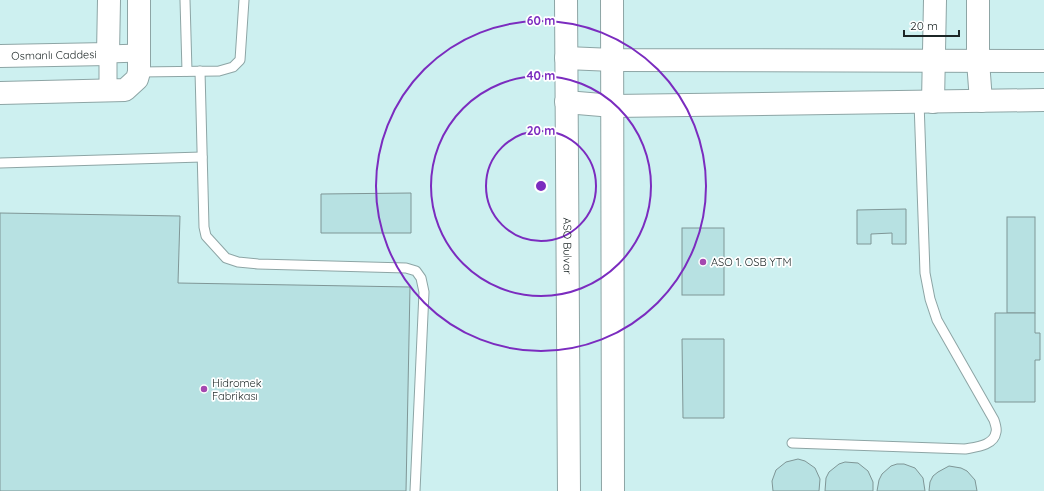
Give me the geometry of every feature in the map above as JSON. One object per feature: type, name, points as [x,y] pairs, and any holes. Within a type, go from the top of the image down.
[{"type":"street","points":[[108,91],[109,0]]},
{"type":"street","points":[[0,93],[125,90],[137,79],[139,62],[139,0]]},
{"type":"street","name":"ASO Bulvar","points":[[566,0],[569,491]]},
{"type":"street","points":[[612,0],[613,491]]},
{"type":"street","points":[[926,102],[934,60],[934,0]]},
{"type":"street","points":[[978,0],[978,61],[981,101]]},
{"type":"street","points":[[108,54],[139,62]]},
{"type":"street","name":"Osmanlı Caddesi","points":[[0,56],[108,54]]},
{"type":"street","points":[[566,58],[613,60],[1044,61]]},
{"type":"street","points":[[566,102],[613,106],[1044,100]]},
{"type":"lane","points":[[185,0],[187,71]]},
{"type":"lane","points":[[139,62],[187,71],[219,70],[233,67],[240,60],[244,0]]},
{"type":"lane","points":[[200,71],[204,227],[206,236],[226,258],[258,264],[406,268],[416,271],[421,278],[424,292],[415,491]]},
{"type":"lane","points":[[792,442],[965,449],[980,447],[989,443],[994,438],[997,431],[994,420],[944,333],[930,299],[926,273],[926,102]]},
{"type":"lane","points":[[0,163],[202,157]]},
{"type":"shaded area","points":[[0,0],[1044,0],[1044,491],[0,491]]},
{"type":"building","points":[[411,193],[411,233],[321,233],[321,194]]},
{"type":"building","points":[[906,209],[906,244],[892,244],[892,233],[871,234],[871,244],[857,244],[857,210]]},
{"type":"building","name":"Hidromek Fabrikası","points":[[0,213],[180,216],[178,283],[410,287],[406,491],[0,491]]},
{"type":"building","points":[[1007,217],[1035,217],[1035,313],[1007,313]]},
{"type":"building","name":"ASO 1. OSB YTM","points":[[682,228],[724,228],[724,295],[682,295]]},
{"type":"building","points":[[995,313],[1035,313],[1035,333],[1040,333],[1040,360],[1035,360],[1035,402],[995,402]]},
{"type":"building","points":[[682,339],[724,339],[724,418],[683,418]]},
{"type":"building","points":[[798,459],[805,461],[815,468],[820,479],[819,491],[773,491],[772,481],[776,470],[786,462]]},
{"type":"building","points":[[845,462],[858,463],[868,471],[873,482],[873,491],[825,491],[826,478],[829,472],[839,464]]},
{"type":"building","points":[[904,464],[915,468],[923,478],[925,491],[877,491],[882,474],[891,466]]},
{"type":"building","points":[[949,466],[961,468],[967,471],[975,480],[977,491],[929,491],[930,482],[933,476]]},
{"type":"place","name":"ASO 1. OSB YTM","points":[[703,262]]},
{"type":"place","name":"Hidromek Fabrikası","points":[[204,389]]}]
